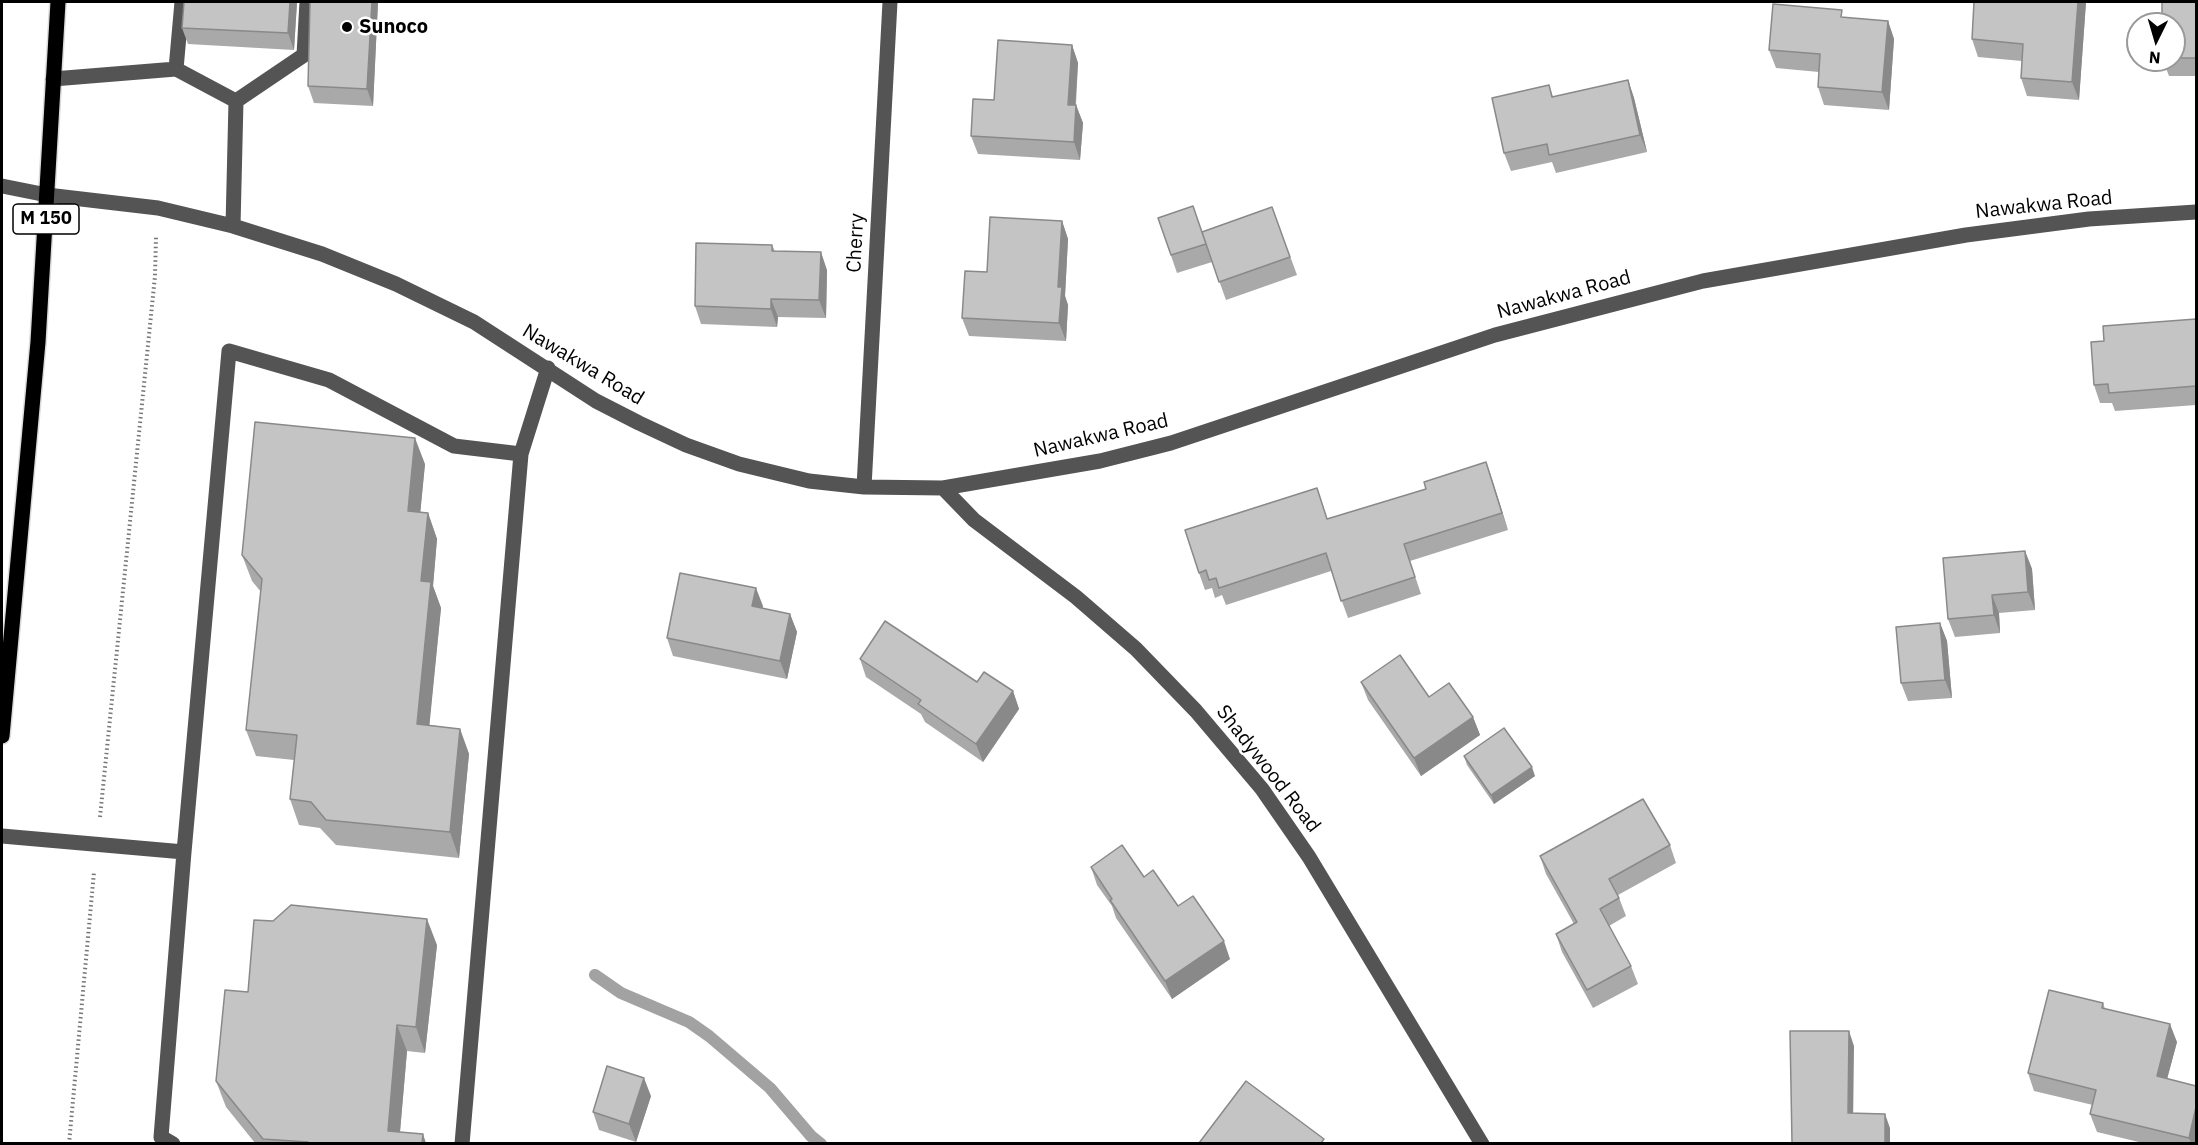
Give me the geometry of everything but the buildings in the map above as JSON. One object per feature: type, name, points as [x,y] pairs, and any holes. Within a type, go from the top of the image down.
[{"type":"main road","name":"M 150","points":[[2,736],[37,353],[58,2]]},
{"type":"street","points":[[176,69],[182,2]]},
{"type":"street","points":[[236,101],[304,55],[307,2]]},
{"type":"street","name":"Cherry","points":[[864,487],[890,2]]},
{"type":"street","points":[[53,79],[176,69],[236,101]]},
{"type":"street","points":[[233,226],[236,101]]},
{"type":"street","name":"Nawakwa Road","points":[[2,186],[47,195],[158,208],[233,226],[322,254],[396,284],[474,322],[596,401],[686,445],[751,467],[809,481],[864,487],[943,488],[1100,461],[1172,443],[1495,334],[1703,281],[1966,235],[2090,219],[2196,212]]},
{"type":"street","points":[[173,1143],[161,1137],[229,351],[329,380],[454,446],[521,454]]},
{"type":"street","points":[[462,1143],[521,454],[548,368]]},
{"type":"street","name":"Shadywood Road","points":[[943,488],[974,520],[1076,597],[1136,649],[1196,711],[1262,789],[1309,857],[1482,1143]]},
{"type":"street","points":[[2,836],[184,852]]},
{"type":"path","points":[[69,1143],[155,276],[156,236]]},
{"type":"waterway","points":[[595,975],[621,993],[689,1022],[709,1036],[770,1088],[811,1136],[821,1144]]},
{"type":"place","name":"Sunoco","points":[[347,27]]}]
